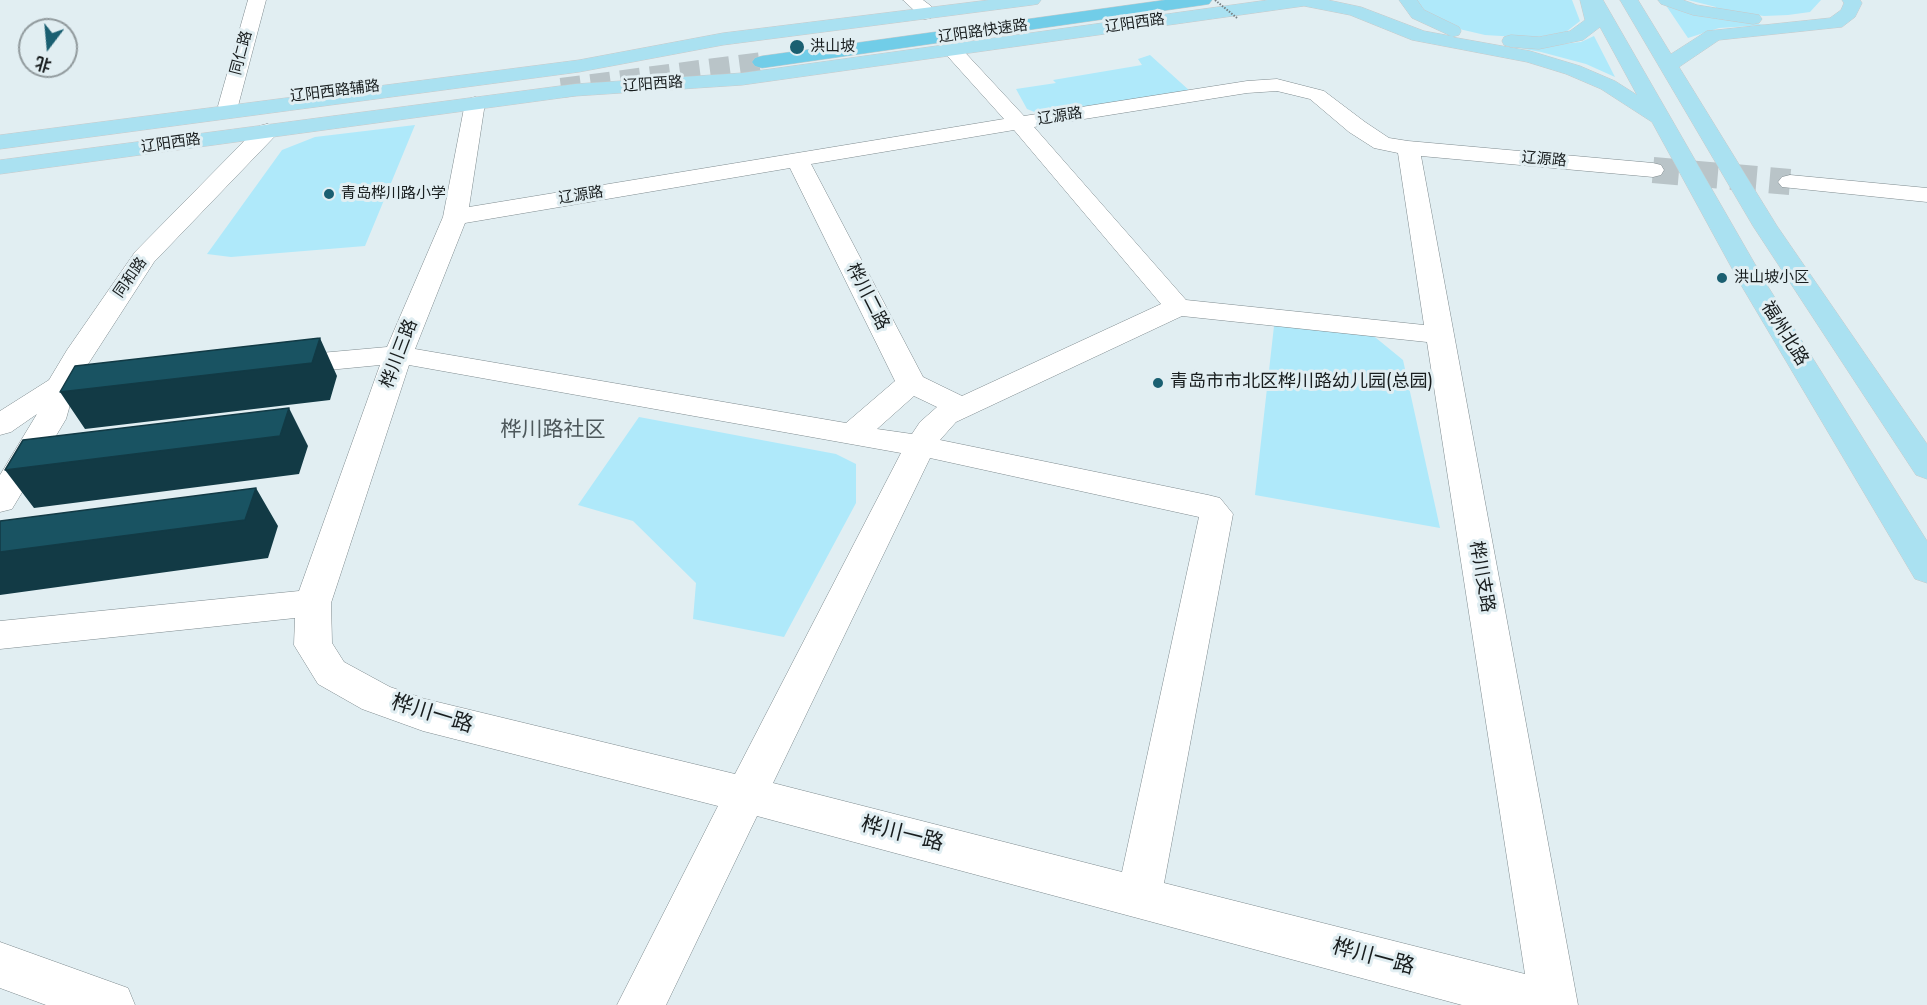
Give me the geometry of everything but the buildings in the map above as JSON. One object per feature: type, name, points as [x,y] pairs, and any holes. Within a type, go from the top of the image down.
[{"type":"highway","name":"辽阳路快速路","points":[[1127,0],[758,55],[1203,0]]},
{"type":"main road","name":"辽阳西路","points":[[671,49],[919,7],[1032,0]]},
{"type":"main road","name":"辽阳西路","points":[[0,167],[575,90],[742,79],[1304,0]]},
{"type":"main road","points":[[1304,0],[1355,11],[1419,36],[1530,57],[1573,70],[1608,85],[1663,120]]},
{"type":"main road","points":[[1408,0],[1418,14],[1448,30],[1485,40],[1539,43],[1576,36],[1595,22],[1589,0]]},
{"type":"main road","name":"福州北路","points":[[1594,0],[1754,285],[1927,570]]},
{"type":"main road","points":[[1629,0],[1765,226],[1927,468]]},
{"type":"main road","points":[[1667,0],[1692,10],[1793,21],[1820,14],[1828,8]]},
{"type":"main road","points":[[1668,65],[1714,35],[1835,23],[1850,13],[1851,0]]},
{"type":"main road","name":"辽阳西路辅路","points":[[0,135],[218,110],[671,49]]},
{"type":"main road","name":"辽阳西路","points":[[0,142],[218,110]]},
{"type":"street","name":"同仁路","points":[[218,110],[257,0]]},
{"type":"street","points":[[952,50],[1019,123],[1178,307]]},
{"type":"street","name":"辽源路","points":[[455,217],[1019,123],[1248,87],[1277,85],[1317,95],[1357,128],[1382,143],[1408,148],[1653,170]]},
{"type":"street","name":"桦川三路","points":[[313,603],[398,355],[455,217],[475,103]]},
{"type":"street","name":"同和路","points":[[0,425],[60,386],[81,350],[144,257],[267,131]]},
{"type":"street","name":"桦川支路","points":[[1408,148],[1553,1005]]},
{"type":"street","name":"桦川二路","points":[[797,160],[911,383]]},
{"type":"street","points":[[1790,182],[1927,195]]},
{"type":"street","points":[[641,1005],[920,446],[931,429],[945,415],[1178,307],[1440,335]]},
{"type":"street","points":[[258,368],[398,355],[920,446],[1208,506],[1216,514],[1139,897]]},
{"type":"street","points":[[3,489],[51,419],[60,386],[130,379]]},
{"type":"street","points":[[852,434],[911,383],[962,407]]},
{"type":"street","points":[[0,635],[313,603]]},
{"type":"street","name":"桦川一路","points":[[313,603],[313,645],[331,673],[376,698],[423,715],[747,795],[1553,1005]]},
{"type":"street","points":[[0,965],[111,1005]]},
{"type":"path","points":[[1215,0],[1237,18]]},
{"type":"shaded area","points":[[1416,0],[1572,0],[1580,21],[1566,32],[1533,38],[1485,35],[1455,28],[1427,14]]},
{"type":"shaded area","points":[[1688,0],[1821,0],[1810,12],[1764,16],[1715,10],[1716,7]]},
{"type":"shaded area","points":[[1665,4],[1706,17],[1766,25],[1719,28],[1688,38]]},
{"type":"shaded area","points":[[1594,36],[1615,77],[1586,64],[1503,45],[1545,46],[1581,42]]},
{"type":"shaded area","points":[[1150,55],[1190,91],[1057,113],[1037,113],[1027,109],[1016,89],[1056,83],[1053,80],[1142,65],[1138,59]]},
{"type":"shaded area","points":[[415,125],[365,246],[231,257],[207,254],[282,150],[315,137]]},
{"type":"shaded area","points":[[1274,326],[1370,333],[1403,360],[1440,528],[1255,495]]},
{"type":"shaded area","points":[[639,417],[836,454],[856,464],[856,503],[784,637],[693,619],[696,583],[633,521],[578,505]]},
{"type":"tunnel","points":[[561,88],[762,62]]},
{"type":"tunnel","points":[[1653,170],[1790,182]]},
{"type":"place","name":"洪山坡","points":[[797,47]]},
{"type":"place","name":"青岛桦川路小学","points":[[329,194]]},
{"type":"place","name":"洪山坡小区","points":[[1722,278]]},
{"type":"place","name":"青岛市市北区桦川路幼儿园(总园)","points":[[1158,383]]},
{"type":"district","name":"桦川路社区","points":[[553,431]]}]
